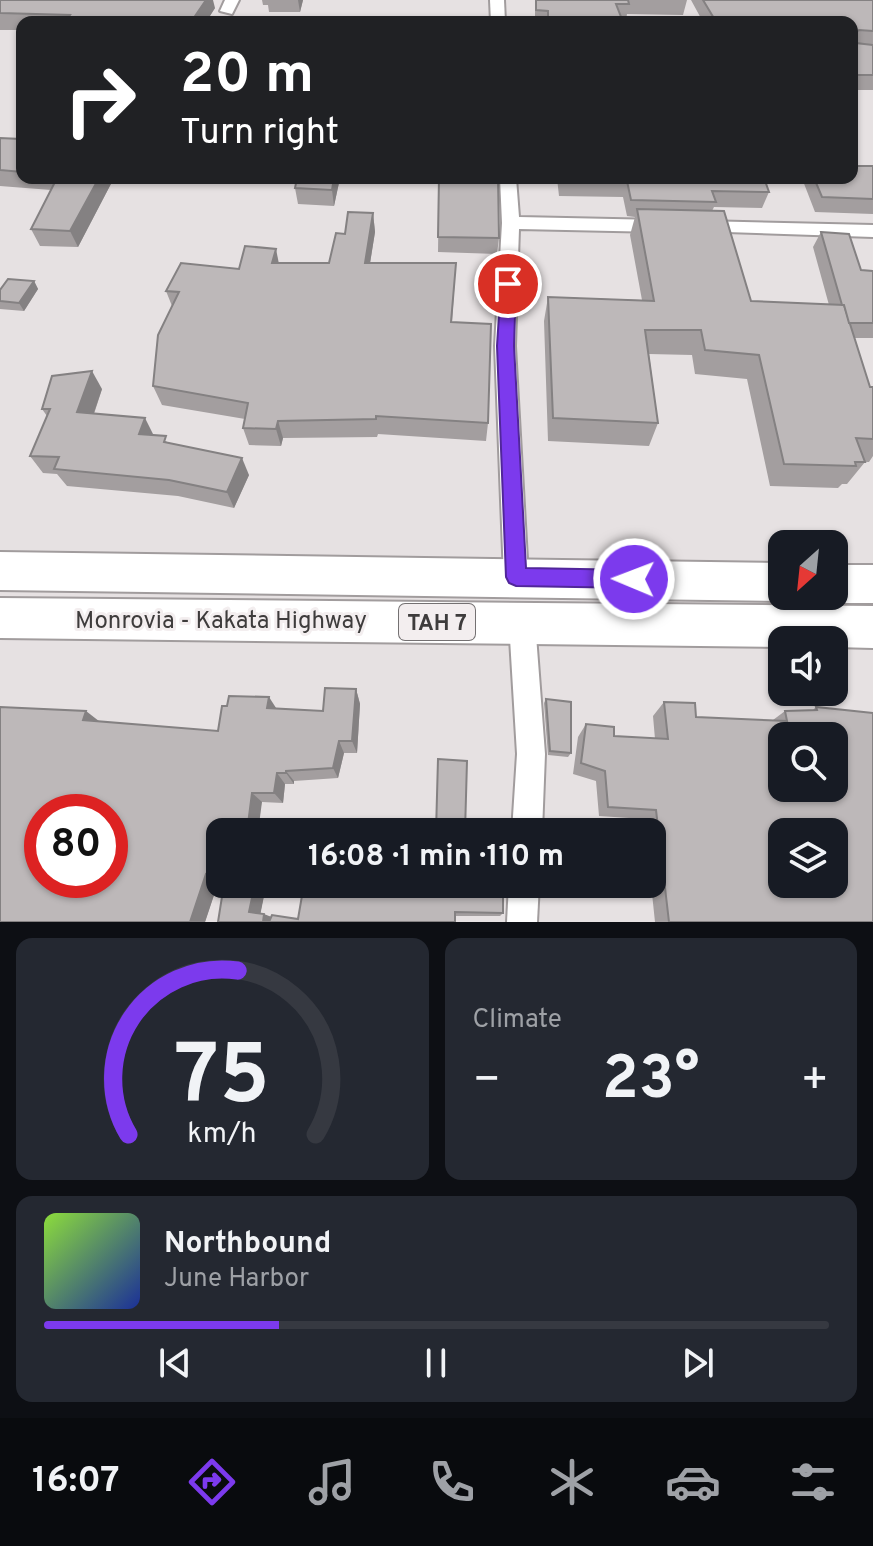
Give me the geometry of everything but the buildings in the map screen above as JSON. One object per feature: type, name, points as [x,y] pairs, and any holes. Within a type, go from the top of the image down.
[{"type":"highway","name":"Monrovia - Kakata Highway","points":[[0,571],[768,582]]},
{"type":"highway","points":[[848,584],[873,584]]},
{"type":"highway","name":"Monrovia - Kakata Highway","points":[[0,618],[873,627]]},
{"type":"street","points":[[508,184],[511,223],[505,346],[516,577]]},
{"type":"street","points":[[511,223],[873,231]]},
{"type":"street","points":[[522,622],[531,754],[528,818]]},
{"type":"street","points":[[522,922],[523,898]]},
{"type":"route","points":[[508,284],[505,346],[516,577],[634,579]]}]
